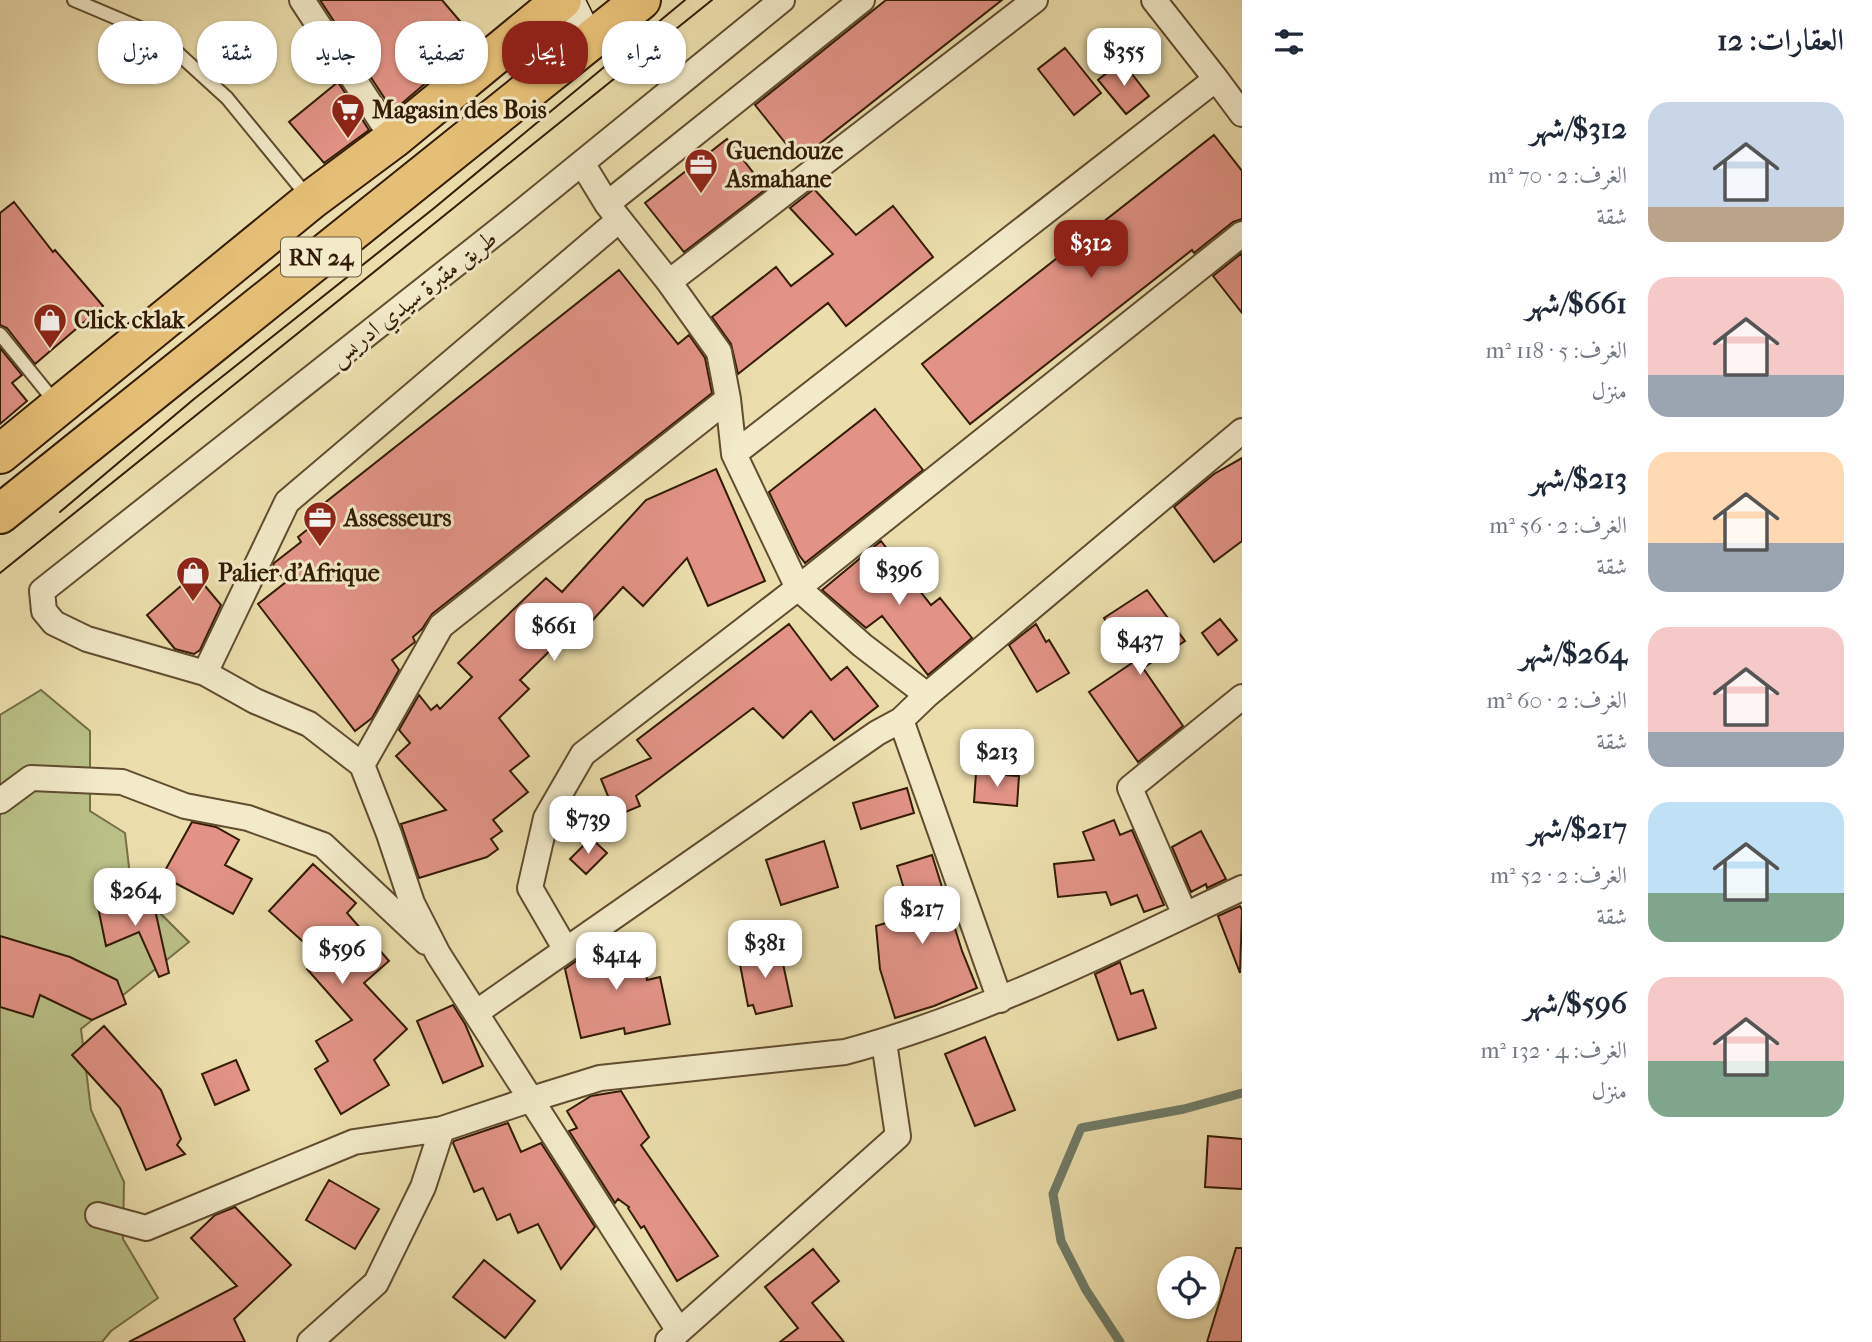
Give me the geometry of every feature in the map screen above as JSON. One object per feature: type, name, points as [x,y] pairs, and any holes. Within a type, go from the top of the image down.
[{"type":"main road","name":"RN 24","points":[[0,454],[311,200],[393,139],[564,0]]},
{"type":"main road","name":"RN 24","points":[[588,42],[641,0]]},
{"type":"main road","name":"RN 24","points":[[0,514],[536,84]]},
{"type":"street","points":[[302,0],[393,139]]},
{"type":"street","points":[[564,0],[575,21]]},
{"type":"street","name":"طريق مقبرة سيدي ادريس","points":[[205,673],[88,639],[54,623],[44,611],[42,592],[582,163],[782,0]]},
{"type":"street","points":[[862,0],[613,212],[287,502],[205,673],[255,701],[309,724],[362,765],[412,902],[439,954],[532,1098],[673,1336],[898,1136],[884,1042]]},
{"type":"street","points":[[670,282],[1035,0]]},
{"type":"street","points":[[1154,0],[1242,114]]},
{"type":"street","points":[[734,454],[1216,79]]},
{"type":"street","points":[[582,163],[613,212],[670,282],[719,352],[734,454],[798,589],[862,645],[927,695]]},
{"type":"street","points":[[566,950],[530,888],[546,818],[583,754],[798,589],[1242,234]]},
{"type":"street","points":[[362,765],[442,626],[728,399]]},
{"type":"street","points":[[477,1012],[877,733],[901,720],[927,695],[1242,431]]},
{"type":"street","points":[[1185,915],[1130,788],[1242,698]]},
{"type":"street","points":[[901,720],[1000,1000]]},
{"type":"street","points":[[0,801],[31,778],[122,782],[185,806],[248,818],[323,845],[439,954]]},
{"type":"street","points":[[98,1215],[146,1228],[354,1142],[442,1129],[600,1078],[845,1052],[884,1042],[1000,1000],[1242,888]]},
{"type":"street","points":[[310,1342],[376,1283],[423,1187],[442,1129]]},
{"type":"lane","points":[[74,0],[159,36],[226,98],[311,200]]},
{"type":"lane","points":[[0,334],[58,407]]},
{"type":"green space","points":[[41,690],[90,731],[90,811],[125,833],[131,884],[189,942],[81,1029],[91,1110],[124,1182],[123,1239],[158,1298],[111,1331],[102,1342],[0,1342],[0,715]]},
{"type":"building","points":[[320,0],[442,0],[460,21],[395,21],[395,84],[425,84],[393,111],[375,84],[381,84],[381,21],[334,21]]},
{"type":"building","points":[[886,0],[1002,0],[799,160],[755,105]]},
{"type":"building","points":[[1065,48],[1101,93],[1074,115],[1038,69]]},
{"type":"building","points":[[1122,61],[1149,96],[1126,114],[1098,80]]},
{"type":"building","points":[[336,84],[339,84],[369,130],[324,163],[289,122]]},
{"type":"building","points":[[1214,135],[1242,171],[1242,219],[1233,222],[1194,253],[1192,250],[970,424],[922,364]]},
{"type":"building","points":[[727,139],[766,189],[684,252],[645,203]]},
{"type":"building","points":[[814,189],[856,235],[893,206],[933,257],[846,326],[828,303],[738,374],[731,344],[712,317],[776,267],[791,286],[833,254],[790,208]]},
{"type":"building","points":[[14,202],[53,252],[55,250],[103,306],[35,364],[7,328],[0,325],[0,213]]},
{"type":"building","points":[[1242,253],[1242,313],[1213,276]]},
{"type":"building","points":[[619,270],[678,344],[689,335],[705,358],[712,393],[432,614],[413,637],[415,642],[392,660],[399,670],[372,718],[355,731],[258,604],[286,582],[273,566],[274,563],[301,542],[298,537],[323,517],[317,509]]},
{"type":"building","points":[[0,348],[22,375],[12,383],[27,401],[0,424]]},
{"type":"building","points":[[875,409],[923,470],[805,563],[769,492]]},
{"type":"building","points":[[1242,458],[1242,541],[1214,562],[1174,507],[1214,474]]},
{"type":"building","points":[[716,469],[765,581],[708,606],[687,558],[643,606],[623,587],[580,634],[573,628],[520,680],[529,689],[499,718],[529,756],[510,771],[528,792],[493,820],[502,831],[491,839],[498,849],[487,857],[419,878],[401,824],[446,810],[396,756],[410,743],[399,730],[419,695],[431,710],[437,705],[440,709],[472,677],[458,663],[546,578],[562,592],[646,500]]},
{"type":"building","points":[[881,541],[931,605],[940,598],[972,638],[928,675],[882,616],[866,628],[822,590]]},
{"type":"building","points":[[195,574],[221,605],[200,650],[194,654],[175,649],[147,615]]},
{"type":"building","points":[[1147,590],[1185,641],[1143,668],[1183,726],[1138,762],[1089,692],[1132,663],[1104,618]]},
{"type":"building","points":[[1220,619],[1237,640],[1218,655],[1202,633]]},
{"type":"building","points":[[789,624],[831,680],[847,667],[878,706],[834,740],[811,711],[783,738],[753,708],[636,796],[640,806],[616,816],[601,779],[651,758],[637,740]]},
{"type":"building","points":[[1036,624],[1069,673],[1037,692],[1009,645]]},
{"type":"building","points":[[976,773],[1019,776],[1017,806],[974,802]]},
{"type":"building","points":[[907,788],[914,813],[861,829],[853,803]]},
{"type":"building","points":[[1114,820],[1120,835],[1132,830],[1164,905],[1144,912],[1137,895],[1111,905],[1106,892],[1058,897],[1054,864],[1094,860],[1083,832]]},
{"type":"building","points":[[192,822],[216,827],[239,840],[225,865],[252,879],[233,914],[162,876]]},
{"type":"building","points":[[1201,831],[1226,879],[1207,888],[1206,884],[1191,892],[1172,847]]},
{"type":"building","points":[[591,838],[607,853],[586,874],[570,859]]},
{"type":"building","points":[[824,841],[838,887],[781,905],[766,860]]},
{"type":"building","points":[[932,855],[962,951],[977,988],[934,1006],[895,1018],[880,969],[876,926],[912,915],[897,866]]},
{"type":"building","points":[[313,864],[356,903],[347,913],[389,961],[364,983],[407,1029],[374,1060],[389,1085],[341,1114],[315,1069],[328,1061],[316,1041],[352,1020],[307,969],[320,957],[269,911]]},
{"type":"building","points":[[152,896],[169,973],[159,977],[139,932],[106,946],[98,907]]},
{"type":"building","points":[[1240,906],[1242,910],[1240,973],[1218,916]]},
{"type":"building","points":[[0,936],[70,957],[117,980],[126,1004],[92,1020],[40,995],[33,1017],[0,1007]]},
{"type":"building","points":[[639,941],[647,980],[660,977],[670,1024],[625,1034],[624,1028],[581,1038],[565,969],[586,954]]},
{"type":"building","points":[[779,945],[792,1006],[756,1014],[753,1005],[748,1006],[738,954]]},
{"type":"building","points":[[1120,962],[1131,994],[1143,990],[1156,1028],[1118,1040],[1095,974]]},
{"type":"building","points":[[453,1005],[465,1024],[483,1066],[443,1083],[417,1021]]},
{"type":"building","points":[[104,1026],[161,1090],[181,1139],[177,1145],[185,1154],[146,1170],[120,1108],[72,1055]]},
{"type":"building","points":[[985,1037],[1015,1110],[975,1126],[945,1054]]},
{"type":"building","points":[[236,1060],[249,1090],[215,1105],[202,1074]]},
{"type":"building","points":[[621,1091],[649,1137],[641,1145],[718,1256],[677,1281],[644,1226],[641,1228],[629,1207],[618,1199],[615,1203],[569,1131],[577,1128],[567,1111],[591,1096]]},
{"type":"building","points":[[508,1123],[521,1152],[541,1143],[595,1227],[561,1269],[538,1224],[518,1233],[510,1214],[497,1220],[483,1188],[474,1192],[453,1143]]},
{"type":"building","points":[[1208,1136],[1242,1139],[1242,1189],[1205,1187]]},
{"type":"building","points":[[329,1180],[379,1209],[355,1249],[306,1220]]},
{"type":"building","points":[[235,1207],[291,1265],[234,1319],[245,1342],[129,1342],[237,1286],[191,1238],[215,1215]]},
{"type":"building","points":[[1236,1248],[1242,1248],[1242,1342],[1207,1342],[1214,1319],[1220,1319],[1220,1300]]},
{"type":"building","points":[[813,1249],[839,1281],[812,1303],[844,1342],[780,1342],[798,1328],[765,1287]]},
{"type":"building","points":[[484,1260],[535,1301],[505,1338],[453,1297]]},
{"type":"waterway","points":[[1120,1342],[1086,1290],[1061,1241],[1053,1194],[1081,1128],[1184,1109],[1242,1093]]},
{"type":"tram line","points":[[60,512],[194,399],[433,209],[685,0]]},
{"type":"tram line","points":[[0,573],[712,0]]},
{"type":"place","name":"Magasin des Bois","points":[[348,140]]},
{"type":"place","name":"Guendouze Asmahane","points":[[701,195]]},
{"type":"place","name":"Click cklak","points":[[50,350]]},
{"type":"place","name":"Assesseurs","points":[[320,548]]},
{"type":"place","name":"Palier d'Afrique","points":[[193,603]]}]
